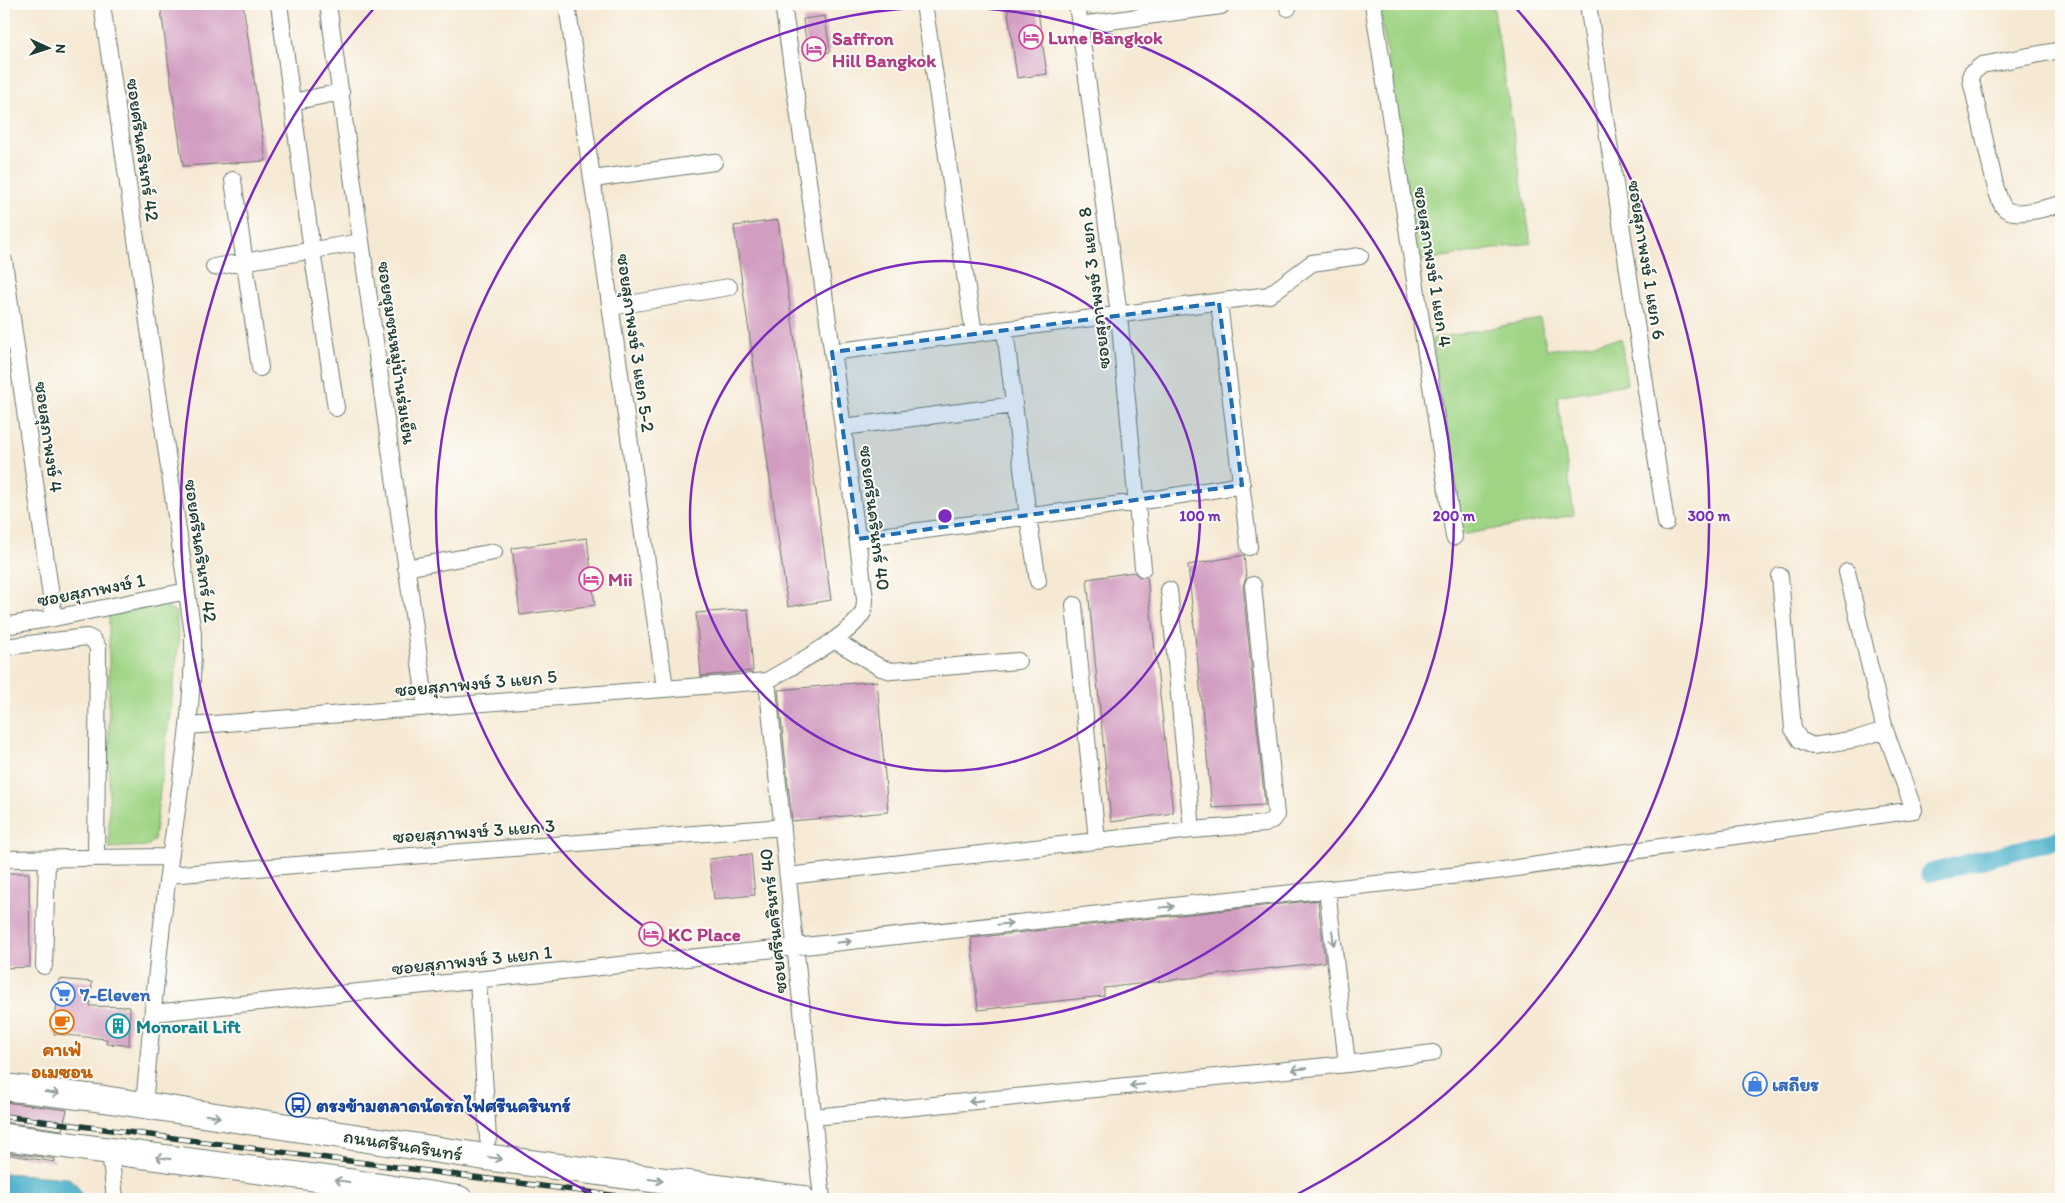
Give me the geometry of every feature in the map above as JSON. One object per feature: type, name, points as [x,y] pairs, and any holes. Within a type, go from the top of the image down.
[{"type":"main road","name":"ถนนศรีนครินทร์","points":[[4,1087],[144,1105],[485,1157],[802,1199]]},
{"type":"main road","points":[[4,1137],[346,1182],[459,1199]]},
{"type":"street","name":"ซอยศรีนครินทร์ 42","points":[[102,4],[193,634],[193,669],[188,726],[168,875],[144,1105]]},
{"type":"street","points":[[279,4],[312,251],[336,408]]},
{"type":"street","name":"ซอยชุมชนหมู่บ้านร่มเย็น","points":[[328,4],[426,707]]},
{"type":"street","name":"ซอยสุภาพงษ์ 3 แยก 5-2","points":[[567,4],[665,688]]},
{"type":"street","name":"ซอยศรีนครินทร์ 40","points":[[783,4],[843,427],[865,599],[865,610],[861,616],[834,640],[768,681],[822,1199]]},
{"type":"street","points":[[924,4],[974,334]]},
{"type":"street","name":"ซอยสุภาพงษ์ 3 แยก 8","points":[[1077,4],[1120,315],[1143,568]]},
{"type":"street","name":"ซอยสุภาพงษ์ 1 แยก 4","points":[[1373,4],[1454,537]]},
{"type":"street","name":"ซอยสุภาพงษ์ 1 แยก 6","points":[[1588,4],[1666,523]]},
{"type":"street","points":[[1080,25],[1221,6]]},
{"type":"street","points":[[2061,50],[1982,65],[1971,74],[1983,135],[1996,189],[2002,205],[2007,210],[2021,212],[2061,204]]},
{"type":"street","points":[[292,102],[340,92]]},
{"type":"street","points":[[593,179],[714,162]]},
{"type":"street","points":[[233,180],[260,368]]},
{"type":"street","points":[[214,267],[361,242]]},
{"type":"street","points":[[832,352],[1270,295],[1312,263],[1360,256]]},
{"type":"street","name":"ซอยสุภาพงษ์ 4","points":[[4,261],[54,618]]},
{"type":"street","points":[[611,307],[729,287]]},
{"type":"street","points":[[1219,303],[1250,548]]},
{"type":"street","points":[[1005,330],[1038,581]]},
{"type":"street","points":[[843,427],[1014,405]]},
{"type":"street","points":[[858,538],[1137,502],[1242,485]]},
{"type":"street","points":[[406,568],[494,552]]},
{"type":"street","points":[[1780,576],[1793,729],[1800,740],[1813,746],[1856,739],[1885,730],[1847,572]]},
{"type":"street","points":[[788,876],[1192,830],[1265,824],[1272,820],[1276,815],[1253,585]]},
{"type":"street","points":[[1169,590],[1192,830]]},
{"type":"street","name":"ซอยสุภาพงษ์ 1","points":[[4,626],[54,618],[187,591]]},
{"type":"street","points":[[1074,605],[1097,841]]},
{"type":"street","points":[[4,647],[87,637],[94,640],[98,648],[96,858]]},
{"type":"street","points":[[834,640],[881,668],[892,670],[1018,661]]},
{"type":"street","name":"ซอยสุภาพงษ์ 3 แยก 5","points":[[188,726],[768,681]]},
{"type":"street","name":"ซอยสุภาพงษ์ 3 แยก 1","points":[[154,1013],[795,947],[1496,871],[1914,810],[1885,730]]},
{"type":"street","name":"ซอยสุภาพงษ์ 3 แยก 3","points":[[168,875],[783,827]]},
{"type":"street","points":[[4,859],[170,858]]},
{"type":"street","points":[[44,966],[47,859]]},
{"type":"street","points":[[1327,889],[1347,1064]]},
{"type":"street","points":[[478,980],[488,1139]]},
{"type":"street","points":[[814,1117],[1347,1064],[1433,1053]]},
{"type":"street","points":[[110,1150],[115,1199]]},
{"type":"highlighted area","points":[[1219,303],[1242,485],[858,539],[832,352]]},
{"type":"green space","points":[[1379,4],[1493,4],[1531,243],[1418,261]]},
{"type":"green space","points":[[1540,319],[1547,350],[1621,339],[1627,384],[1557,396],[1574,515],[1461,535],[1432,339]]},
{"type":"green space","points":[[164,605],[176,612],[179,641],[154,840],[148,846],[109,848],[109,615]]},
{"type":"water","points":[[4,1173],[68,1178],[78,1187],[83,1199],[4,1199]]},
{"type":"building","points":[[160,4],[243,4],[266,161],[183,166]]},
{"type":"building","points":[[1007,4],[1037,4],[1047,74],[1017,78]]},
{"type":"building","points":[[825,16],[830,52],[808,55],[803,19]]},
{"type":"building","points":[[778,220],[831,600],[788,607],[734,226]]},
{"type":"building","points":[[587,538],[595,605],[520,615],[512,548]]},
{"type":"building","points":[[1244,555],[1246,578],[1243,586],[1265,805],[1212,808],[1188,565]]},
{"type":"building","points":[[1134,572],[1139,577],[1147,577],[1173,813],[1111,822],[1087,579]]},
{"type":"building","points":[[748,609],[753,671],[701,676],[696,613]]},
{"type":"building","points":[[877,681],[888,812],[792,821],[778,690]]},
{"type":"building","points":[[751,854],[755,895],[714,899],[709,859]]},
{"type":"building","points":[[4,873],[29,873],[30,967],[4,968]]},
{"type":"building","points":[[1318,900],[1325,962],[1104,988],[1104,996],[978,1010],[971,938]]},
{"type":"building","points":[[59,979],[92,982],[90,1006],[130,1007],[129,1045],[106,1044],[107,1039],[54,1034]]},
{"type":"building","points":[[4,1102],[67,1110],[62,1130],[4,1122]]},
{"type":"building","points":[[4,1152],[55,1159],[55,1162],[4,1154]]},
{"type":"waterway","points":[[1929,873],[2061,839]]},
{"type":"railway","points":[[4,1116],[642,1199]]},
{"type":"place","name":"Lune Bangkok","points":[[1031,37]]},
{"type":"place","name":"Saffron Hill Bangkok","points":[[814,49]]},
{"type":"place","name":"Mii","points":[[591,579]]},
{"type":"place","name":"KC Place","points":[[651,934]]},
{"type":"place","name":"7-Eleven","points":[[63,994]]},
{"type":"place","name":"คาเฟ่ อเมซอน","points":[[62,1022]]},
{"type":"place","name":"Monorail Lift","points":[[118,1026]]},
{"type":"place","name":"เสถียร","points":[[1755,1084]]},
{"type":"place","name":"ตรงข้ามตลาดนัดรถไฟศรีนครินทร์","points":[[298,1105]]}]
